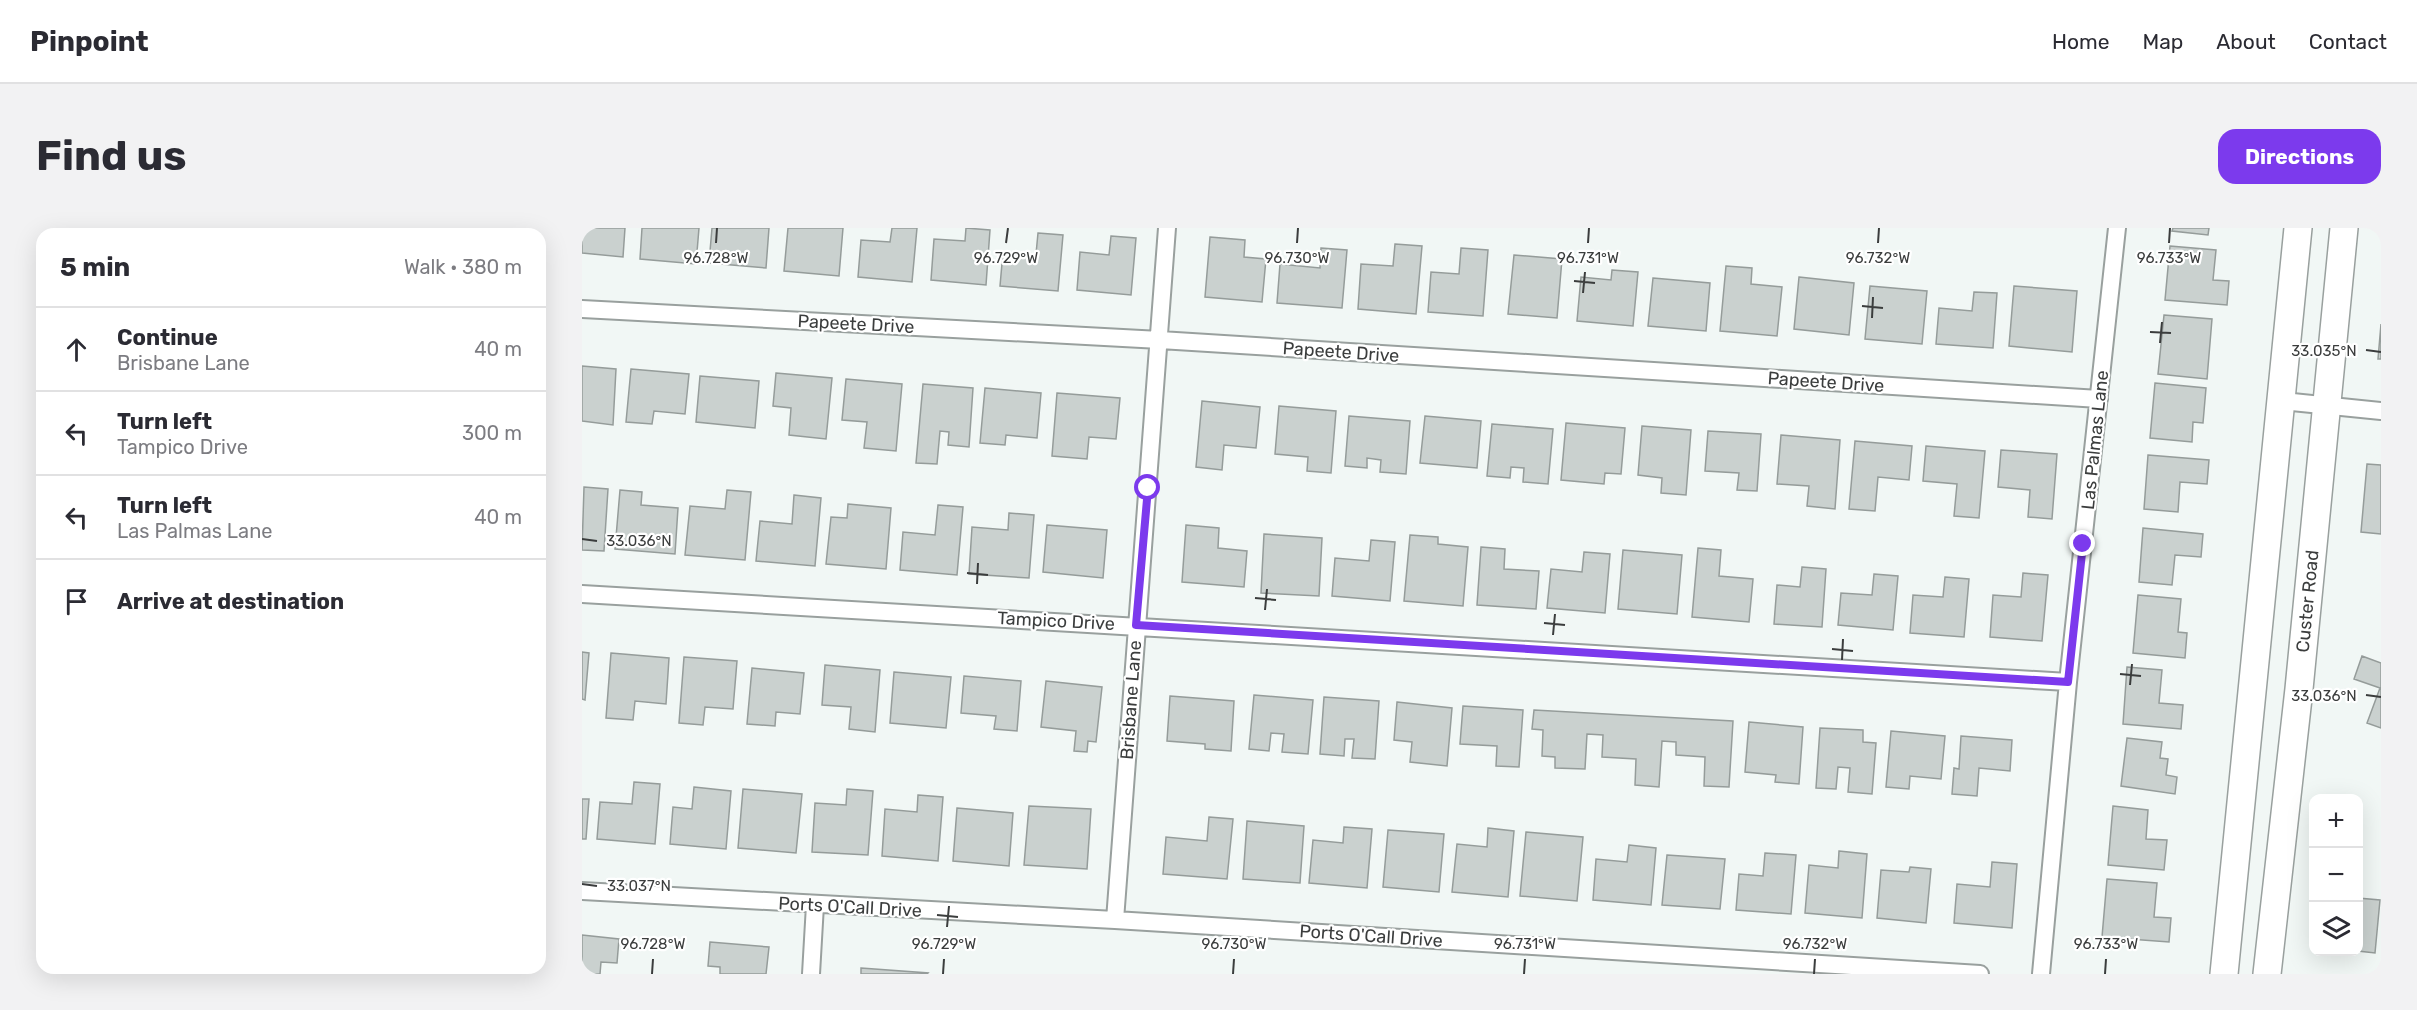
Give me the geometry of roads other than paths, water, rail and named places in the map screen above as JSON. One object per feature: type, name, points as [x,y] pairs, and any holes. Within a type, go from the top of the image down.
[{"type":"main road","points":[[2224,974],[2298,228]]},
{"type":"main road","name":"Custer Road","points":[[2267,974],[2299,689],[2344,228]]},
{"type":"street","name":"Brisbane Lane","points":[[1115,920],[1167,228]]},
{"type":"street","name":"Las Palmas Lane","points":[[2041,974],[2068,682],[2117,228]]},
{"type":"street","name":"Papeete Drive","points":[[582,309],[1160,340],[2099,399]]},
{"type":"street","points":[[2282,401],[2381,411]]},
{"type":"street","name":"Tampico Drive","points":[[582,594],[1136,625],[2068,682]]},
{"type":"street","name":"Ports O'Call Drive","points":[[582,891],[1115,920],[1980,974]]},
{"type":"street","points":[[811,974],[815,905]]}]
